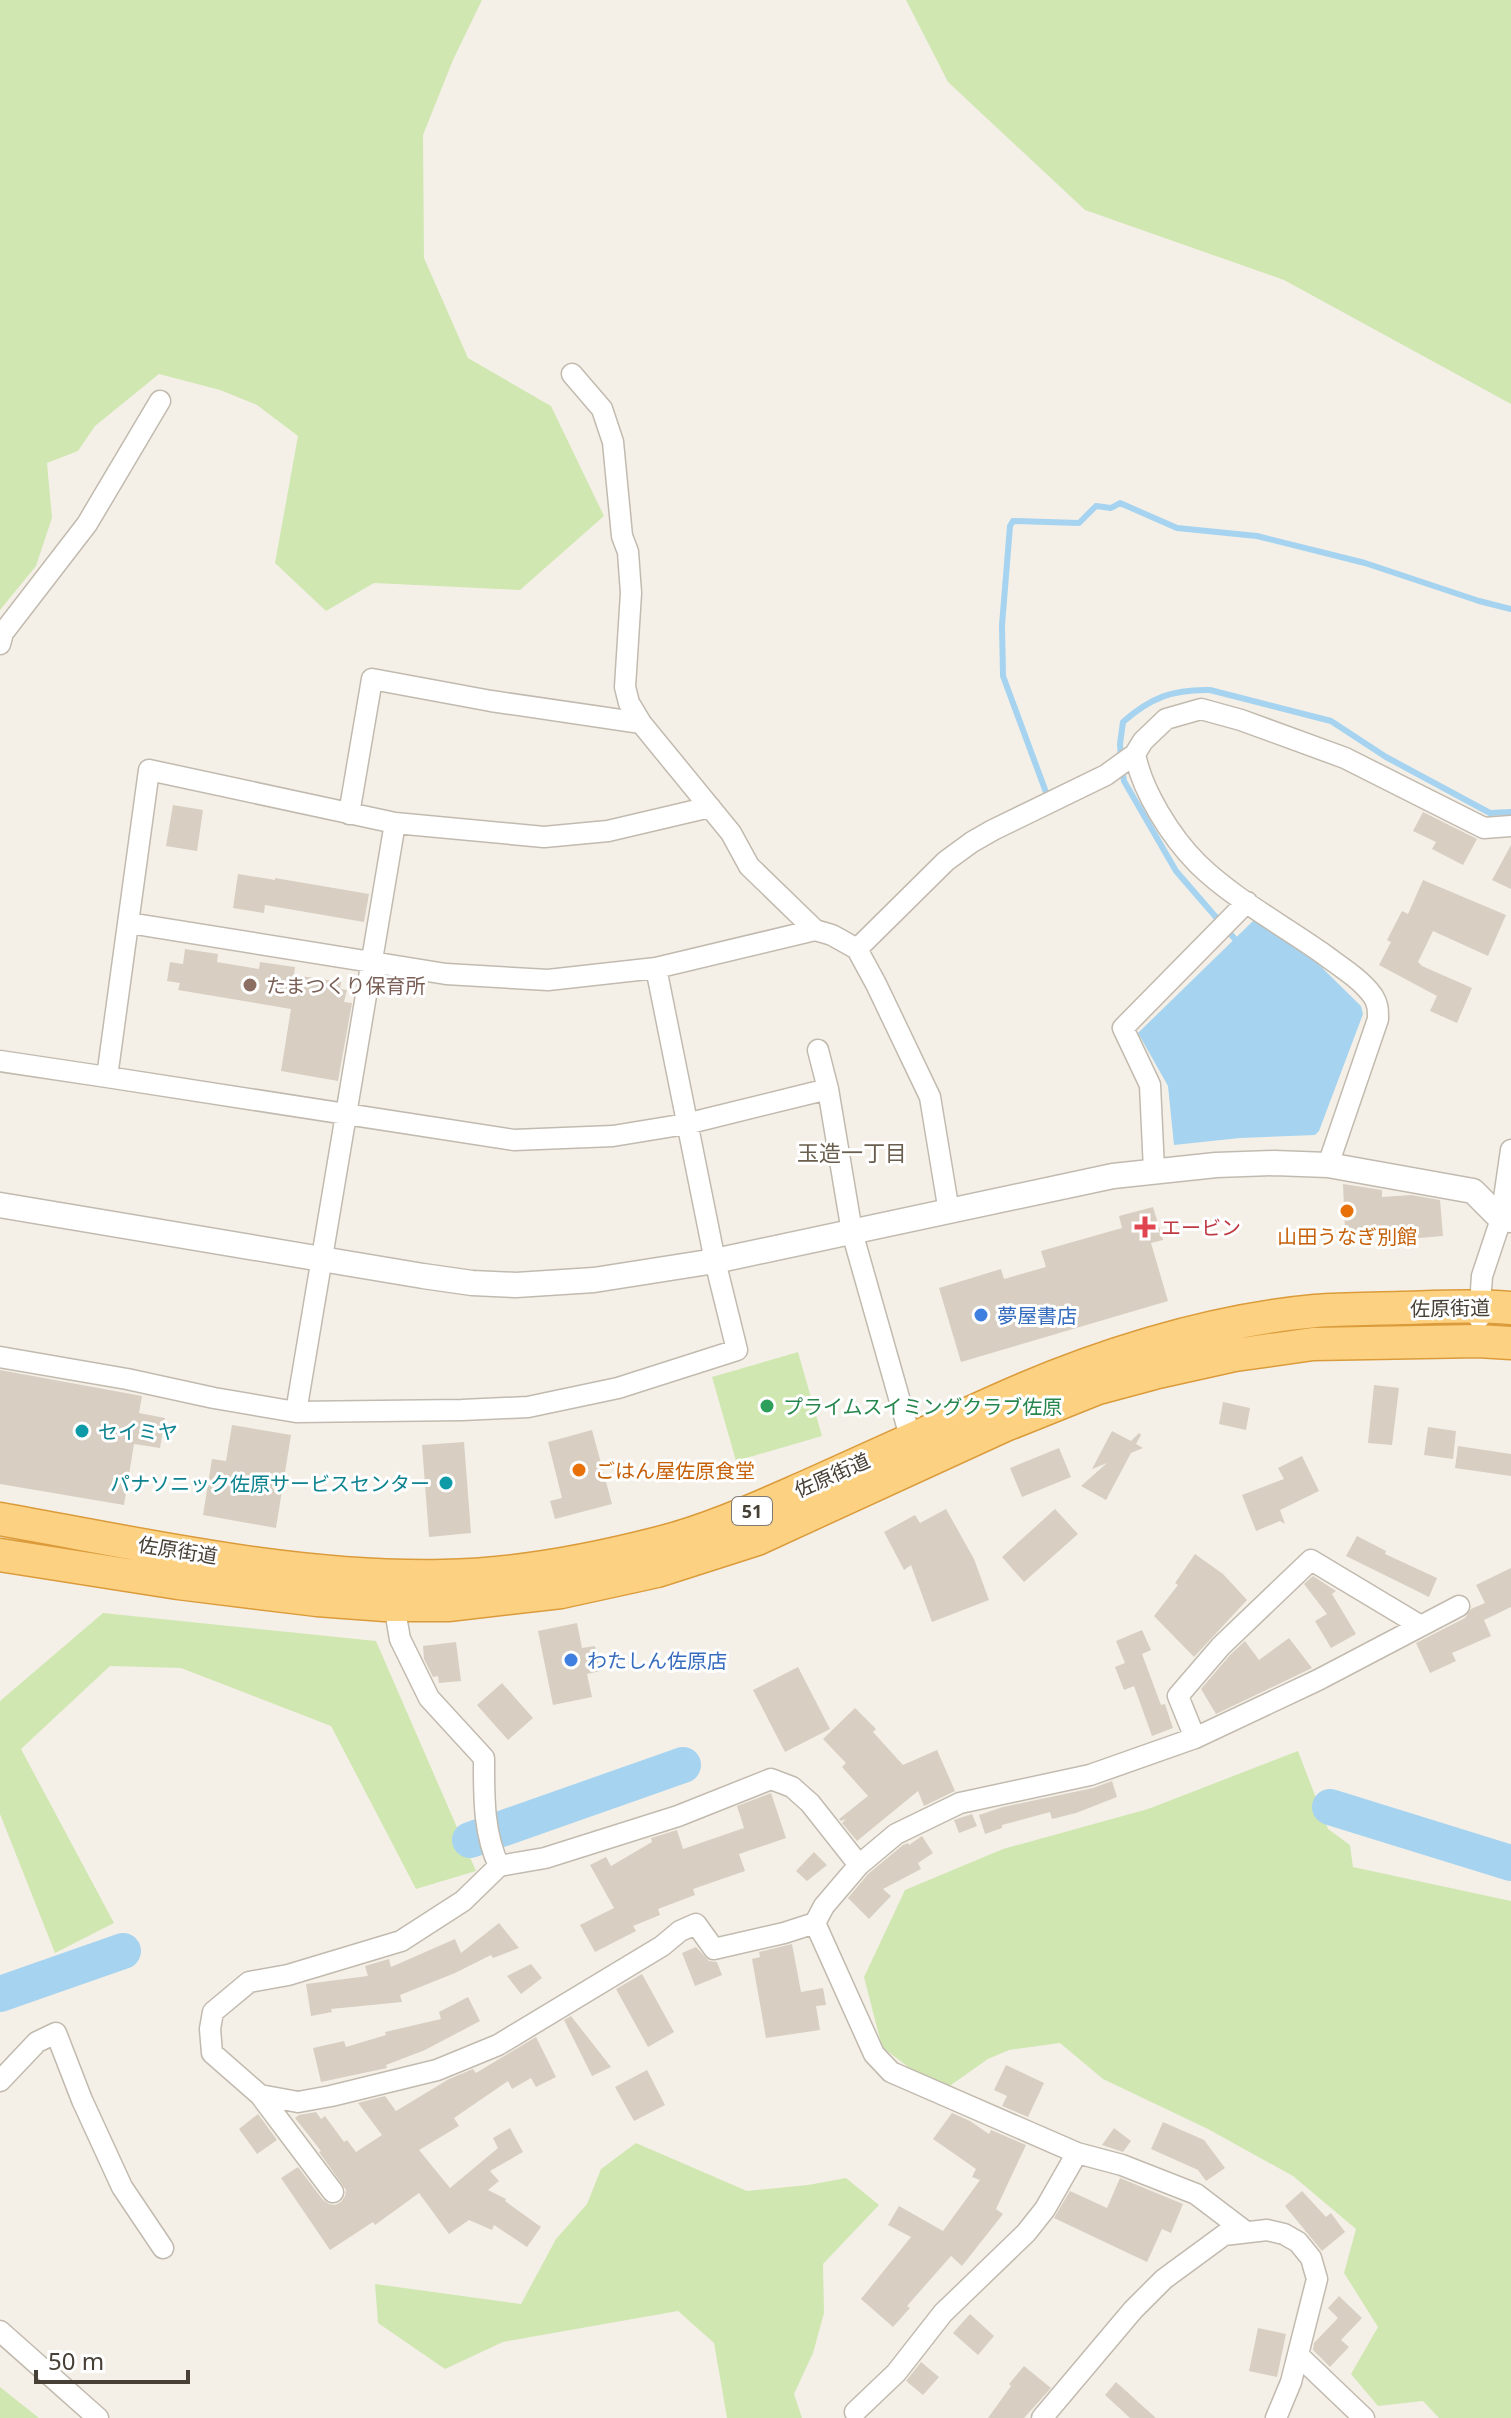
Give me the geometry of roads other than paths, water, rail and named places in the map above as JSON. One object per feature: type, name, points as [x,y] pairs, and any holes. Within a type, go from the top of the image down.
[{"type":"highway","name":"佐原街道","points":[[0,1519],[183,1552],[320,1571],[445,1576],[562,1565],[663,1542],[740,1516],[995,1401],[1094,1361],[1229,1325],[1315,1311],[1495,1307]]},
{"type":"highway","name":"佐原街道","points":[[0,1555],[178,1583],[317,1600],[448,1605],[561,1592],[657,1571],[757,1539],[1003,1426],[1098,1388],[1154,1373],[1235,1355],[1313,1344],[1511,1343]]},
{"type":"street","points":[[572,374],[602,409],[613,442],[631,593],[625,687],[629,703],[641,723],[731,833],[749,866],[815,930],[832,935],[857,949],[930,1097],[949,1212]]},
{"type":"street","points":[[0,644],[3,633],[87,524],[160,401]]},
{"type":"street","points":[[349,814],[372,679],[491,701],[641,723]]},
{"type":"street","points":[[857,949],[946,861],[972,842],[1106,775],[1135,754],[1143,741],[1166,719],[1201,709],[1241,720],[1345,758],[1484,828],[1511,826]]},
{"type":"street","points":[[1135,754],[1149,795],[1186,851],[1200,866],[1360,981],[1378,1006],[1378,1019],[1328,1165]]},
{"type":"street","points":[[107,1077],[149,770],[395,823],[544,837],[608,831],[710,807]]},
{"type":"street","points":[[296,1412],[395,823]]},
{"type":"street","points":[[1154,1170],[1150,1085],[1123,1028],[1247,902]]},
{"type":"street","points":[[129,923],[446,974],[548,980],[656,968],[815,930]]},
{"type":"street","points":[[0,1357],[296,1412],[528,1407],[618,1388],[737,1350],[715,1261],[656,968]]},
{"type":"street","points":[[818,1050],[828,1089],[852,1232],[911,1440]]},
{"type":"street","points":[[0,1061],[514,1140],[613,1136],[686,1124],[828,1089]]},
{"type":"street","points":[[1478,1341],[1495,1307],[1482,1276],[1506,1219],[1511,1150]]},
{"type":"street","points":[[0,1205],[423,1276],[516,1285],[594,1280],[715,1261],[1113,1176],[1154,1170],[1274,1163],[1328,1165],[1473,1191],[1506,1219]]},
{"type":"street","points":[[1195,1738],[1178,1696],[1221,1646],[1311,1560],[1421,1626]]},
{"type":"street","points":[[394,1605],[400,1639],[429,1698],[484,1758],[484,1810],[496,1860]]},
{"type":"street","points":[[260,2095],[298,2102],[437,2070],[498,2045],[696,1924],[714,1949],[815,1923],[824,1906],[859,1865],[896,1834],[960,1803],[1090,1775],[1195,1738],[1318,1680],[1459,1606]]},
{"type":"street","points":[[333,2192],[260,2095],[212,2053],[210,2029],[213,2012],[249,1982],[288,1975],[401,1941],[463,1901],[496,1860],[545,1858],[663,1821],[771,1779],[792,1787],[810,1803],[859,1865]]},
{"type":"street","points":[[815,1923],[874,2054],[891,2072],[1077,2153],[1122,2165],[1196,2194],[1246,2232]]},
{"type":"street","points":[[0,2081],[37,2042],[56,2033],[82,2100],[122,2187],[163,2248]]},
{"type":"street","points":[[855,2412],[896,2373],[943,2313],[1026,2233],[1045,2209],[1077,2153]]},
{"type":"street","points":[[1042,2418],[1133,2310],[1164,2279],[1224,2235],[1267,2230],[1284,2234],[1298,2242],[1311,2258],[1317,2279],[1291,2382],[1276,2418]]},
{"type":"street","points":[[0,2331],[98,2418]]},
{"type":"street","points":[[1298,2355],[1364,2418]]},
{"type":"water","points":[[1254,920],[1310,956],[1361,1006],[1363,1014],[1315,1135],[1174,1145],[1168,1086],[1138,1033]]},
{"type":"waterway","points":[[1047,795],[1003,676],[1002,625],[1010,526],[1013,521],[1079,523],[1096,506],[1111,508],[1120,503],[1177,528],[1257,536],[1365,563],[1511,609]]},
{"type":"waterway","points":[[1121,758],[1123,722],[1133,714],[1173,693],[1210,690],[1331,721],[1386,757],[1490,813],[1511,812]]},
{"type":"waterway","points":[[1122,769],[1124,781],[1176,871],[1234,938]]},
{"type":"waterway","points":[[470,1840],[683,1765]]},
{"type":"waterway","points":[[1330,1807],[1511,1863]]},
{"type":"waterway","points":[[0,1994],[123,1951]]},
{"type":"place","name":"たまつくり保育所","points":[[250,985]]},
{"type":"place","name":"山田うなぎ別館","points":[[1347,1211]]},
{"type":"place","name":"エービン","points":[[1145,1227]]},
{"type":"place","name":"夢屋書店","points":[[981,1315]]},
{"type":"place","name":"プライムスイミングクラブ佐原","points":[[767,1406]]},
{"type":"place","name":"セイミヤ","points":[[82,1431]]},
{"type":"place","name":"ごはん屋佐原食堂","points":[[579,1470]]},
{"type":"place","name":"パナソニック佐原サービスセンター","points":[[446,1483]]},
{"type":"place","name":"わたしん佐原店","points":[[571,1660]]},
{"type":"district","name":"玉造一丁目","points":[[852,1152]]}]
